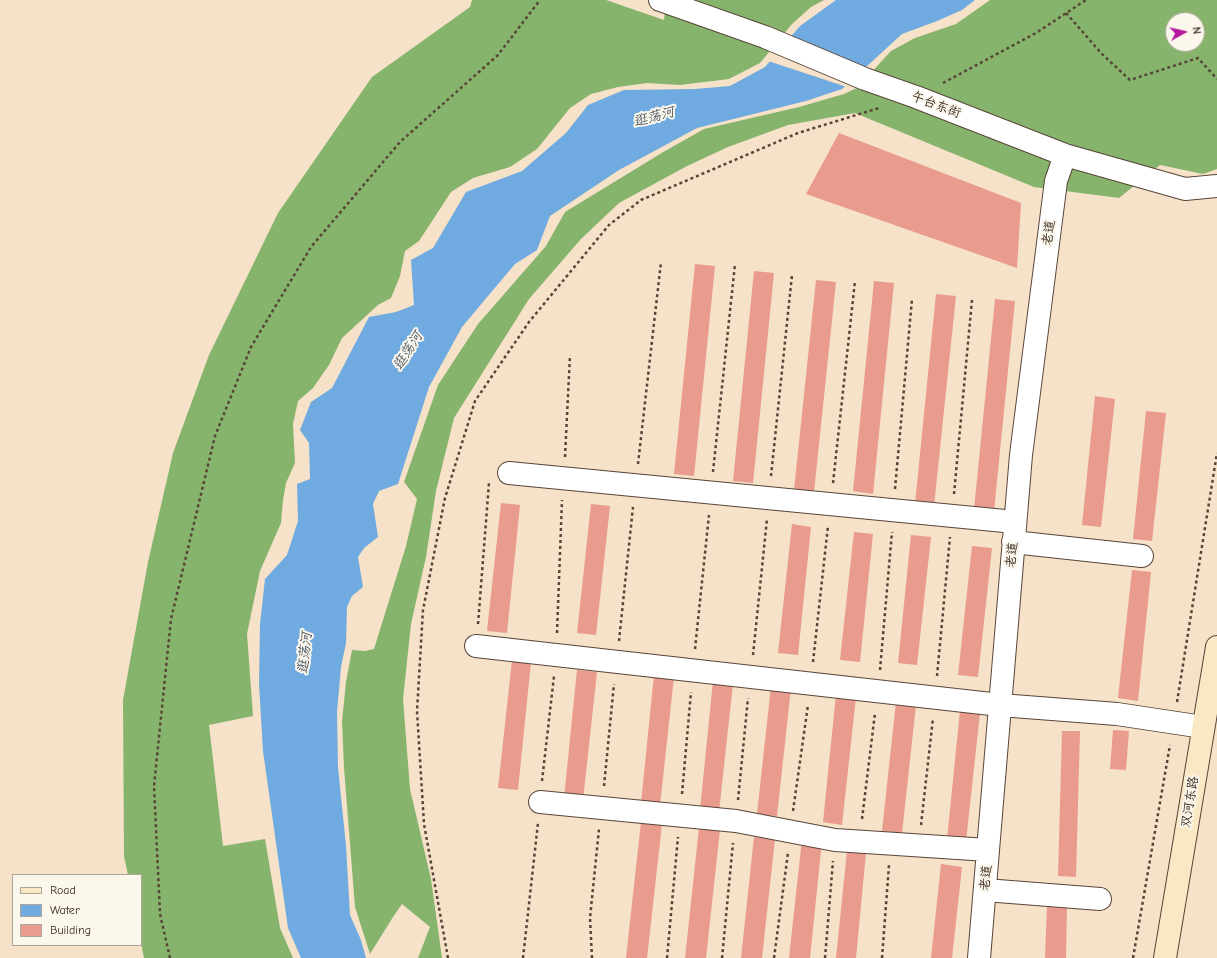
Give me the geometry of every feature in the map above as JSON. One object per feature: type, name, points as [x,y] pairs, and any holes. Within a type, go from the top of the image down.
[{"type":"street","name":"午台东街","points":[[660,0],[765,37],[865,79],[1065,154],[1185,189],[1217,186]]},
{"type":"street","name":"老道","points":[[979,958],[1021,455],[1056,181],[1065,154]]},
{"type":"street","points":[[509,473],[711,492],[1014,532],[1142,556]]},
{"type":"street","points":[[476,646],[1000,705],[1117,714],[1203,728]]},
{"type":"street","name":"双河东路","points":[[1165,958],[1217,647]]},
{"type":"street","points":[[540,802],[736,821],[835,840],[988,850]]},
{"type":"street","points":[[985,890],[1100,899]]},
{"type":"path","points":[[170,958],[160,914],[154,786],[171,619],[215,436],[251,347],[311,247],[400,142],[498,55],[540,0]]},
{"type":"path","points":[[448,958],[424,824],[417,711],[423,610],[445,498],[475,401],[529,322],[609,225],[641,200],[798,133],[916,97],[1036,33],[1086,0]]},
{"type":"path","points":[[1066,13],[1102,54],[1130,80],[1198,58],[1217,79]]},
{"type":"path","points":[[692,670],[735,264]]},
{"type":"path","points":[[556,655],[563,478],[570,355]]},
{"type":"path","points":[[1177,702],[1217,453]]},
{"type":"path","points":[[476,646],[490,469],[509,473]]},
{"type":"path","points":[[859,842],[878,691]]},
{"type":"path","points":[[919,845],[935,698]]},
{"type":"path","points":[[1133,958],[1172,738]]},
{"type":"path","points":[[825,958],[835,840]]},
{"type":"path","points":[[882,958],[890,843]]},
{"type":"green space","points":[[472,0],[606,0],[664,20],[666,0],[824,0],[811,7],[792,24],[760,63],[729,79],[680,85],[647,83],[618,87],[591,94],[570,108],[537,149],[510,167],[473,178],[451,192],[419,241],[405,251],[400,276],[391,298],[378,305],[342,338],[329,365],[313,388],[298,401],[293,424],[295,463],[286,483],[281,523],[260,571],[247,634],[253,716],[209,725],[223,846],[265,839],[280,928],[293,958],[144,958],[142,946],[142,874],[128,874],[124,856],[123,700],[148,562],[173,453],[209,355],[278,213],[372,77],[470,7]]},
{"type":"green space","points":[[990,0],[1217,0],[1217,169],[1203,174],[1160,165],[1119,198],[1034,187],[855,113],[788,125],[728,147],[687,166],[619,203],[581,239],[529,299],[454,418],[436,491],[426,557],[411,624],[403,699],[410,789],[431,879],[442,958],[418,958],[430,927],[402,904],[370,954],[355,907],[344,768],[342,721],[346,682],[352,650],[365,651],[374,649],[406,546],[417,499],[404,482],[438,385],[478,324],[546,246],[565,212],[704,129],[799,107],[844,94],[857,88],[891,51],[915,38],[956,24]]},
{"type":"water","name":"逛荡河","points":[[836,0],[975,0],[962,10],[902,34],[842,89],[806,101],[697,128],[619,170],[550,216],[537,250],[515,264],[462,327],[429,387],[398,484],[379,491],[373,504],[378,537],[364,548],[358,557],[363,587],[352,596],[347,607],[346,643],[341,667],[337,712],[338,767],[346,846],[350,915],[361,940],[366,958],[301,958],[288,928],[263,751],[259,684],[260,624],[265,579],[287,555],[298,521],[297,484],[310,479],[309,443],[300,430],[311,402],[332,388],[369,317],[396,312],[414,305],[411,260],[433,248],[466,192],[522,171],[566,133],[588,105],[624,90],[695,89],[730,86],[765,67],[800,26]]},
{"type":"pier","points":[[787,38],[868,68],[847,87],[768,61]]},
{"type":"building","points":[[839,133],[1021,203],[1017,268],[806,194]]},
{"type":"building","points":[[695,264],[715,266],[694,476],[674,474]]},
{"type":"building","points":[[754,271],[774,273],[753,483],[733,481]]},
{"type":"building","points":[[816,280],[836,282],[814,492],[794,490]]},
{"type":"building","points":[[874,281],[894,283],[873,494],[853,491]]},
{"type":"building","points":[[936,294],[956,296],[934,506],[915,504]]},
{"type":"building","points":[[995,299],[1015,301],[994,511],[974,509]]},
{"type":"building","points":[[1095,396],[1115,399],[1101,527],[1082,525]]},
{"type":"building","points":[[1146,411],[1166,413],[1152,541],[1133,539]]},
{"type":"building","points":[[501,503],[520,505],[507,633],[487,631]]},
{"type":"building","points":[[591,504],[610,506],[596,635],[577,633]]},
{"type":"building","points":[[792,524],[811,527],[798,655],[778,653]]},
{"type":"building","points":[[854,532],[873,534],[860,662],[840,660]]},
{"type":"building","points":[[911,535],[931,537],[917,665],[898,663]]},
{"type":"building","points":[[972,546],[992,548],[978,677],[958,675]]},
{"type":"building","points":[[1132,570],[1151,572],[1138,701],[1118,698]]},
{"type":"building","points":[[512,660],[531,662],[518,790],[498,788]]},
{"type":"building","points":[[577,670],[597,672],[583,800],[564,798]]},
{"type":"building","points":[[654,675],[674,677],[660,805],[641,803]]},
{"type":"building","points":[[713,681],[733,684],[719,812],[700,810]]},
{"type":"building","points":[[771,686],[791,688],[777,816],[757,814]]},
{"type":"building","points":[[836,694],[856,697],[842,825],[823,822]]},
{"type":"building","points":[[896,702],[916,705],[902,833],[882,831]]},
{"type":"building","points":[[960,711],[980,713],[966,841],[947,839]]},
{"type":"building","points":[[1113,730],[1129,731],[1126,770],[1110,769]]},
{"type":"building","points":[[1062,731],[1080,731],[1076,877],[1058,876]]},
{"type":"building","points":[[641,822],[662,824],[647,958],[626,958]]},
{"type":"building","points":[[699,828],[720,830],[706,958],[685,958]]},
{"type":"building","points":[[754,837],[775,839],[762,958],[741,958]]},
{"type":"building","points":[[802,839],[822,841],[810,958],[789,958]]},
{"type":"building","points":[[848,841],[867,842],[856,958],[836,958]]},
{"type":"building","points":[[941,864],[962,867],[952,958],[931,958]]},
{"type":"building","points":[[1047,905],[1067,906],[1066,958],[1045,958]]}]
